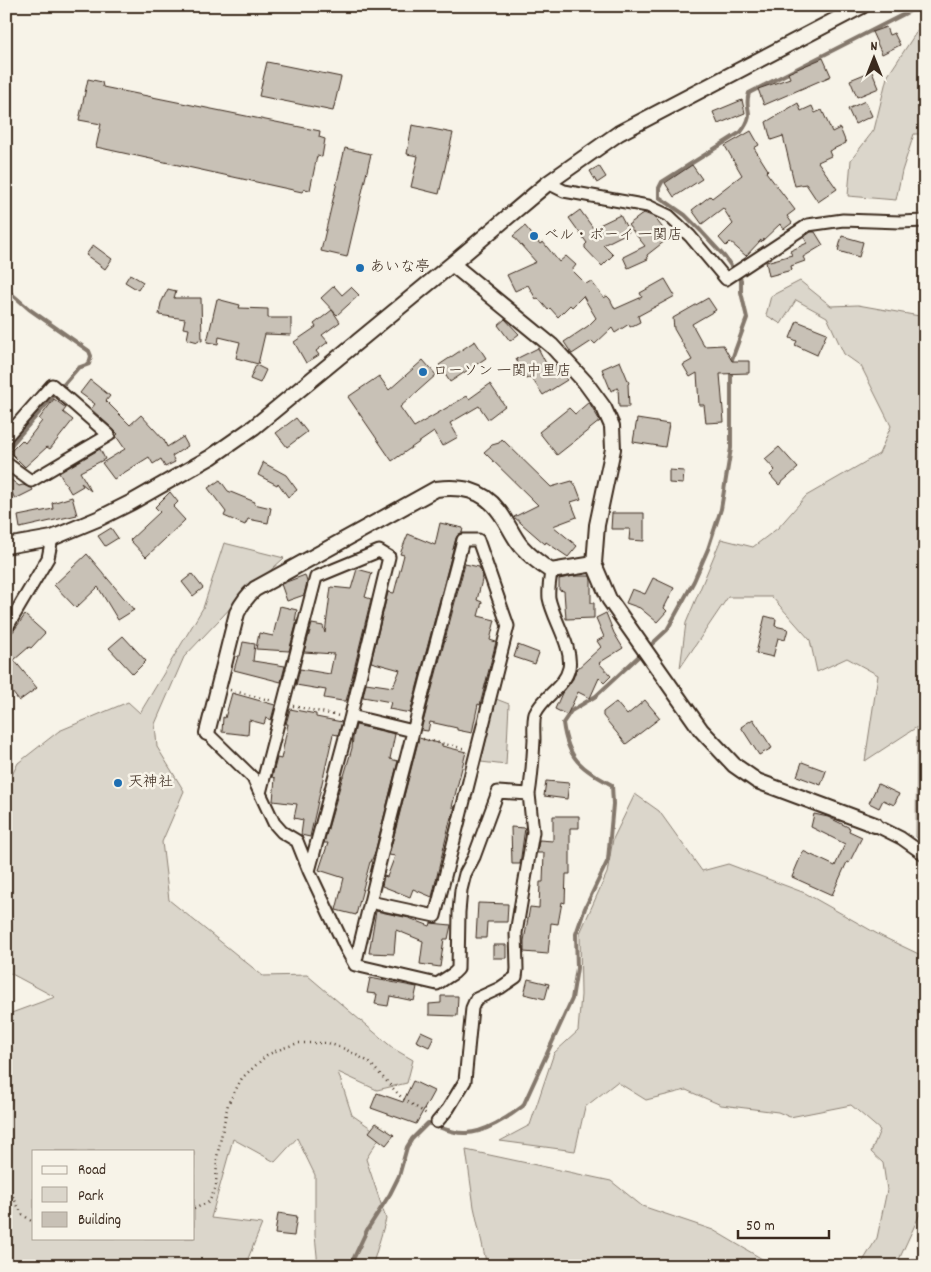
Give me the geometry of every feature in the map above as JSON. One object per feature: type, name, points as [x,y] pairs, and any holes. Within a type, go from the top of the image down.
[{"type":"street","points":[[6,546],[52,538],[100,518],[211,458],[261,420],[548,183],[619,133],[862,6]]},
{"type":"street","points":[[548,183],[564,191],[648,206],[669,216],[690,236],[726,279],[808,225],[843,220],[925,221]]},
{"type":"street","points":[[452,264],[552,346],[585,382],[604,408],[612,426],[613,449],[597,525],[594,564],[609,599],[701,730],[734,765],[757,781],[875,825],[901,838],[925,855]]},
{"type":"street","points":[[6,463],[31,481],[109,435],[52,385],[7,434]]},
{"type":"street","points":[[530,794],[498,792],[466,874],[462,890],[459,912],[458,969],[454,973],[437,984],[433,984],[355,965],[309,871],[297,841],[282,832],[274,823],[253,778],[208,734],[237,613],[247,596],[255,589],[436,489],[462,488],[473,490],[483,496],[499,510],[520,545],[551,571],[594,564]]},
{"type":"street","points":[[6,629],[48,558],[52,538]]},
{"type":"street","points":[[355,965],[370,902],[412,734],[463,540],[478,540],[508,626],[435,916],[370,902]]},
{"type":"street","points":[[260,793],[316,577],[379,551],[389,557],[351,716],[309,871]]},
{"type":"street","points":[[437,1122],[448,1109],[465,1081],[472,1008],[476,998],[500,988],[516,977],[516,933],[533,832],[530,794],[535,715],[545,698],[557,688],[566,676],[569,666],[568,651],[549,596],[551,571]]},
{"type":"street","points":[[351,716],[412,734]]},
{"type":"path","points":[[412,734],[477,751]]},
{"type":"path","points":[[195,1209],[209,1202],[216,1187],[217,1157],[228,1104],[247,1074],[267,1055],[278,1050],[298,1043],[328,1043],[345,1048],[369,1062],[401,1096],[437,1122]]},
{"type":"path","points":[[6,1182],[22,1214],[32,1221]]},
{"type":"green space","points":[[925,19],[925,134],[914,134],[902,171],[896,200],[848,196],[851,160],[874,130],[887,77]]},
{"type":"green space","points":[[800,281],[831,306],[858,305],[925,317],[925,844],[916,837],[917,727],[865,761],[878,675],[847,658],[817,672],[810,640],[772,597],[728,597],[680,668],[686,623],[721,539],[753,547],[778,528],[806,496],[879,454],[891,426],[861,366],[844,354],[827,317],[796,300],[781,324],[766,315],[771,296]]},
{"type":"green space","points":[[224,543],[284,558],[237,601],[184,657],[155,724],[157,747],[184,791],[162,842],[169,900],[263,976],[307,975],[394,1049],[413,1060],[407,1083],[377,1090],[338,1072],[352,1115],[381,1135],[366,1159],[386,1219],[371,1266],[318,1266],[315,1235],[315,1175],[297,1138],[275,1162],[233,1139],[211,1218],[262,1224],[245,1266],[6,1266],[6,1015],[55,997],[6,971],[6,787],[18,763],[59,731],[128,702],[140,713],[203,608]]},
{"type":"green space","points":[[496,699],[509,704],[506,765],[481,762]]},
{"type":"green space","points":[[635,794],[659,811],[702,871],[728,864],[805,893],[881,936],[925,957],[925,1203],[896,1266],[860,1266],[877,1238],[887,1190],[883,1163],[871,1152],[880,1130],[851,1105],[790,1117],[778,1112],[721,1105],[686,1090],[646,1100],[617,1082],[585,1107],[575,1151],[500,1141],[530,1125],[554,1053],[578,1031],[581,995],[580,933],[607,873],[613,839]]},
{"type":"green space","points":[[466,1150],[611,1181],[642,1206],[713,1230],[774,1266],[487,1266],[474,1207]]},
{"type":"building","points":[[886,27],[889,35],[894,33],[900,45],[882,54],[872,32]]},
{"type":"building","points":[[823,58],[831,76],[764,105],[758,89],[790,78],[788,73]]},
{"type":"building","points":[[267,62],[341,77],[333,111],[259,96]]},
{"type":"building","points":[[872,71],[879,88],[857,97],[850,80]]},
{"type":"building","points":[[88,79],[102,82],[103,87],[320,131],[319,137],[325,139],[322,157],[317,156],[310,190],[304,189],[302,192],[96,147],[101,124],[79,120]]},
{"type":"building","points":[[742,100],[745,113],[718,124],[713,112]]},
{"type":"building","points":[[865,101],[872,116],[855,124],[848,109]]},
{"type":"building","points":[[798,103],[801,111],[812,106],[815,113],[822,110],[832,132],[840,128],[846,143],[829,151],[831,156],[818,162],[837,189],[818,202],[806,184],[795,186],[783,136],[771,140],[766,122]]},
{"type":"building","points":[[412,125],[453,133],[439,194],[411,187],[418,156],[407,154]]},
{"type":"building","points":[[751,131],[759,145],[754,148],[768,170],[766,172],[795,210],[787,216],[792,223],[784,229],[780,224],[746,256],[730,242],[726,246],[719,238],[733,224],[723,208],[702,224],[692,210],[710,196],[712,198],[742,175],[725,146]]},
{"type":"building","points":[[345,148],[371,154],[347,257],[321,251]]},
{"type":"building","points":[[692,165],[702,179],[674,197],[665,183]]},
{"type":"building","points":[[599,166],[606,177],[597,183],[590,171]]},
{"type":"building","points":[[580,210],[593,228],[620,215],[629,232],[603,245],[613,255],[602,266],[585,248],[587,243],[569,218]]},
{"type":"building","points":[[644,213],[654,217],[670,237],[647,255],[648,259],[628,268],[623,257],[645,246],[628,225]]},
{"type":"building","points":[[525,226],[540,244],[543,242],[559,262],[566,256],[576,265],[572,270],[586,284],[591,281],[604,298],[607,296],[610,299],[615,309],[642,297],[640,293],[665,279],[675,296],[638,316],[640,322],[630,327],[629,324],[615,333],[612,328],[595,344],[592,341],[572,354],[564,342],[588,326],[596,318],[583,296],[558,317],[550,308],[548,310],[538,298],[536,299],[528,285],[515,291],[507,275],[536,262],[513,236]]},
{"type":"building","points":[[811,232],[815,232],[823,245],[803,257],[805,261],[791,266],[792,270],[769,276],[766,262],[792,255],[790,251],[807,243],[804,237]]},
{"type":"building","points":[[842,236],[863,242],[859,257],[838,251]]},
{"type":"building","points":[[93,245],[112,259],[105,269],[86,255]]},
{"type":"building","points":[[130,274],[143,282],[138,290],[125,282]]},
{"type":"building","points":[[334,286],[342,295],[351,287],[359,295],[337,315],[321,298]]},
{"type":"building","points":[[168,289],[176,291],[174,298],[201,298],[202,341],[198,340],[198,342],[187,339],[189,329],[183,328],[185,319],[159,315],[161,303]]},
{"type":"building","points":[[708,298],[716,310],[692,324],[704,346],[723,345],[732,361],[749,361],[749,373],[720,374],[724,422],[706,423],[704,405],[699,405],[697,373],[690,377],[683,365],[692,360],[674,329],[673,318]]},
{"type":"building","points":[[217,299],[240,305],[239,308],[268,309],[268,318],[291,318],[291,335],[265,334],[258,364],[236,358],[240,342],[219,337],[218,344],[207,342]]},
{"type":"building","points":[[332,310],[340,322],[322,335],[328,342],[316,351],[319,355],[306,363],[294,342],[316,327],[314,324]]},
{"type":"building","points":[[505,319],[519,334],[510,341],[498,325]]},
{"type":"building","points":[[797,321],[827,333],[817,355],[795,345],[797,341],[790,338]]},
{"type":"building","points":[[475,341],[486,358],[450,382],[439,365]]},
{"type":"building","points":[[538,348],[549,369],[556,364],[567,380],[543,395],[531,377],[526,379],[516,359]]},
{"type":"building","points":[[423,360],[436,375],[400,407],[414,427],[467,396],[469,399],[490,384],[505,406],[488,419],[479,406],[450,423],[458,437],[442,446],[434,432],[392,461],[348,397],[379,376],[389,390]]},
{"type":"building","points":[[620,361],[629,383],[629,407],[619,407],[618,388],[611,391],[602,369]]},
{"type":"building","points":[[256,365],[266,370],[260,383],[250,379]]},
{"type":"building","points":[[90,380],[110,396],[106,401],[130,425],[141,415],[164,440],[167,447],[183,437],[188,446],[172,456],[175,462],[165,467],[161,459],[153,464],[149,457],[114,479],[102,463],[125,449],[116,436],[118,434],[91,409],[95,404],[80,393]]},
{"type":"building","points":[[54,399],[66,408],[63,412],[73,420],[50,449],[47,447],[25,467],[10,452],[22,440],[25,443],[42,421],[39,419]]},
{"type":"building","points":[[589,402],[600,421],[557,455],[539,432],[569,408],[575,414]]},
{"type":"building","points":[[296,418],[307,432],[287,447],[276,433]]},
{"type":"building","points":[[637,419],[669,424],[665,447],[633,442]]},
{"type":"building","points":[[502,439],[551,487],[572,481],[576,486],[581,499],[571,502],[577,517],[553,526],[577,546],[568,557],[546,542],[545,544],[514,517],[538,505],[484,452]]},
{"type":"building","points":[[779,447],[798,468],[779,485],[770,475],[775,470],[765,459]]},
{"type":"building","points":[[100,449],[105,459],[80,472],[91,491],[81,483],[83,486],[71,493],[59,473]]},
{"type":"building","points":[[262,462],[286,475],[297,490],[288,497],[278,483],[277,485],[258,475],[263,464]]},
{"type":"building","points":[[669,470],[684,471],[683,484],[669,483]]},
{"type":"building","points":[[6,476],[19,486],[23,485],[33,490],[15,499]]},
{"type":"building","points":[[220,480],[228,491],[255,502],[254,504],[271,508],[268,523],[248,519],[245,525],[224,516],[226,512],[208,488]]},
{"type":"building","points":[[170,492],[178,502],[173,507],[185,520],[146,557],[130,540],[160,512],[155,507]]},
{"type":"building","points":[[72,497],[77,515],[20,528],[18,516],[53,509],[52,503]]},
{"type":"building","points":[[612,513],[644,513],[644,541],[629,540],[630,529],[611,529]]},
{"type":"building","points":[[440,523],[463,528],[462,533],[456,538],[410,713],[389,709],[391,702],[363,697],[366,683],[393,687],[400,670],[371,662],[388,592],[394,593],[404,555],[400,554],[408,534],[435,545]]},
{"type":"building","points":[[111,528],[118,538],[105,546],[98,536]]},
{"type":"building","points":[[87,554],[134,610],[118,620],[98,587],[76,608],[54,585]]},
{"type":"building","points":[[465,564],[479,567],[483,576],[477,600],[482,602],[478,616],[495,620],[490,640],[496,642],[480,705],[478,704],[472,733],[430,722],[428,731],[421,730]]},
{"type":"building","points":[[357,569],[372,573],[365,597],[371,599],[348,694],[346,701],[324,698],[326,690],[296,685],[300,669],[330,674],[334,654],[304,652],[312,624],[323,626],[325,633],[331,587],[351,589]]},
{"type":"building","points":[[192,574],[203,588],[193,596],[182,582]]},
{"type":"building","points":[[305,575],[307,582],[304,595],[287,601],[281,584]]},
{"type":"building","points":[[574,576],[590,576],[591,603],[594,603],[594,618],[566,619],[564,591],[559,590],[559,579]]},
{"type":"building","points":[[653,578],[674,588],[664,608],[667,611],[657,622],[640,608],[626,603],[632,589],[645,594]]},
{"type":"building","points":[[280,606],[297,610],[295,621],[297,621],[289,651],[256,649],[259,633],[273,636]]},
{"type":"building","points":[[606,613],[614,633],[623,648],[599,663],[611,676],[604,683],[599,678],[590,698],[578,692],[567,715],[555,709],[562,693],[573,679],[576,670],[601,647],[597,641],[604,637],[596,618]]},
{"type":"building","points":[[25,615],[45,633],[31,648],[29,647],[14,660],[37,688],[19,701],[6,684],[6,636],[12,633]]},
{"type":"building","points":[[765,616],[776,619],[775,626],[788,629],[785,640],[778,638],[773,657],[756,653]]},
{"type":"building","points":[[123,636],[146,661],[133,674],[109,648]]},
{"type":"building","points":[[243,642],[255,644],[253,661],[285,666],[281,682],[234,670]]},
{"type":"building","points":[[518,645],[539,653],[535,664],[514,657]]},
{"type":"building","points":[[232,693],[275,705],[271,720],[266,718],[264,724],[249,720],[248,735],[222,732],[223,717],[225,718]]},
{"type":"building","points":[[645,700],[660,718],[626,744],[603,716],[603,712],[616,702],[627,715]]},
{"type":"building","points":[[290,709],[342,722],[338,735],[333,734],[310,837],[301,835],[303,820],[294,818],[297,804],[273,801],[275,778],[272,777],[277,758],[281,759]]},
{"type":"building","points":[[753,719],[772,748],[759,755],[741,727]]},
{"type":"building","points":[[356,725],[395,734],[390,759],[398,761],[375,852],[370,862],[356,915],[336,910],[344,878],[319,870],[328,843],[324,843],[352,748]]},
{"type":"building","points":[[419,738],[466,752],[452,807],[455,807],[432,897],[413,889],[410,897],[382,886],[384,876],[387,877],[395,856],[389,855]]},
{"type":"building","points":[[802,762],[826,771],[821,785],[797,776]]},
{"type":"building","points":[[546,781],[569,783],[567,799],[544,796]]},
{"type":"building","points":[[878,784],[899,794],[894,805],[883,800],[879,808],[869,803]]},
{"type":"building","points":[[814,814],[828,817],[850,828],[849,831],[862,837],[849,863],[847,862],[832,895],[792,877],[803,851],[835,866],[845,844],[811,827]]},
{"type":"building","points":[[553,816],[579,816],[579,828],[570,828],[570,874],[566,874],[565,903],[562,902],[558,924],[551,923],[548,954],[524,952],[530,907],[539,908],[540,882],[543,882],[544,853],[537,853],[539,840],[553,841]]},
{"type":"building","points":[[511,827],[525,828],[520,864],[512,864]]},
{"type":"building","points":[[478,903],[508,904],[507,922],[487,922],[486,938],[476,938]]},
{"type":"building","points":[[376,911],[409,918],[430,926],[431,923],[451,925],[448,939],[444,939],[440,967],[420,964],[423,941],[396,930],[394,954],[369,953]]},
{"type":"building","points":[[493,945],[506,945],[506,958],[493,958]]},
{"type":"building","points":[[370,978],[417,987],[414,1001],[390,996],[388,1006],[375,1004],[377,994],[367,993]]},
{"type":"building","points":[[528,979],[549,984],[545,999],[524,994]]},
{"type":"building","points":[[441,996],[458,996],[457,1016],[429,1015],[429,1004],[441,1003]]},
{"type":"building","points":[[421,1031],[434,1037],[429,1047],[416,1041]]},
{"type":"building","points":[[413,1081],[434,1091],[416,1124],[371,1108],[377,1093],[403,1102]]},
{"type":"building","points":[[376,1123],[394,1135],[386,1145],[369,1132]]},
{"type":"building","points":[[278,1213],[297,1216],[294,1236],[275,1234]]},
{"type":"waterway","points":[[350,1266],[367,1230],[399,1176],[407,1147],[412,1139],[428,1123],[447,1130],[466,1133],[473,1132],[496,1124],[523,1106],[572,999],[577,968],[576,934],[585,908],[608,860],[613,804],[612,785],[584,768],[578,761],[568,746],[563,723],[571,711],[596,696],[667,630],[694,581],[708,549],[721,509],[731,448],[731,362],[747,318],[741,292],[741,280],[724,256],[701,231],[685,215],[659,197],[659,188],[662,182],[741,132],[748,120],[747,104],[749,93],[910,11],[910,6]]},
{"type":"waterway","points":[[6,289],[29,309],[89,351],[91,356],[89,364],[78,368],[6,451]]},
{"type":"place","name":"ベル・ボーイ 一関店","points":[[534,236]]},
{"type":"place","name":"あいな亭","points":[[360,268]]},
{"type":"place","name":"ローソン 一関中里店","points":[[423,372]]},
{"type":"place","name":"天神社","points":[[118,783]]}]
